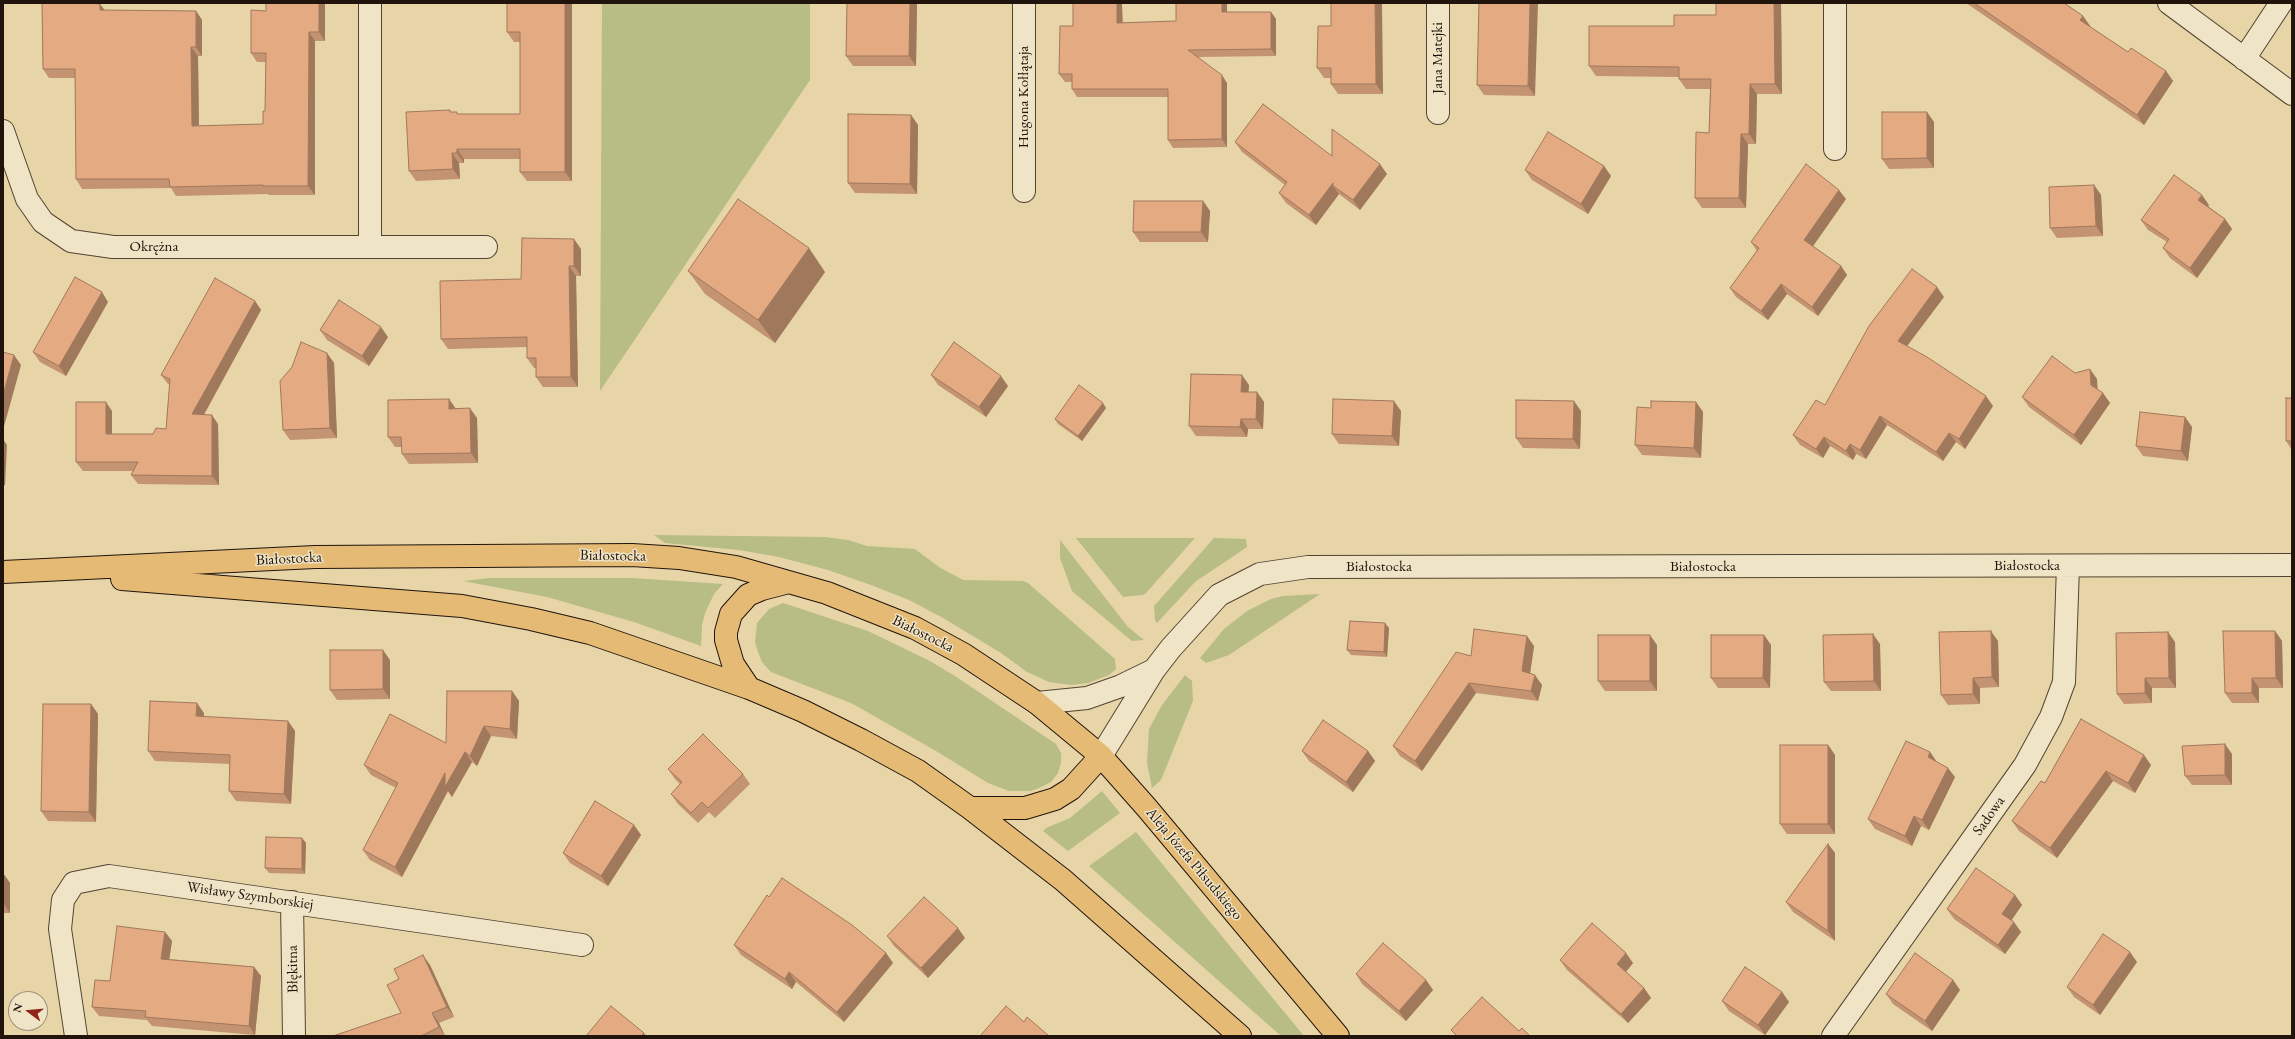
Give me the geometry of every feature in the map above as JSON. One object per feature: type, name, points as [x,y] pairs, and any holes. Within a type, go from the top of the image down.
[{"type":"main road","name":"Białostocka","points":[[3,572],[33,572],[315,557],[632,555],[679,558],[736,567],[791,581],[869,609],[915,628],[963,654],[1037,703]]},
{"type":"main road","name":"Białostocka","points":[[33,572],[462,606],[531,619],[590,633],[749,688],[803,711],[918,771],[970,808]]},
{"type":"main road","points":[[749,688],[733,664],[726,640],[726,632],[731,614],[748,595],[762,589],[791,581]]},
{"type":"main road","name":"Aleja Józefa Piłsudskiego","points":[[1037,703],[1101,756],[1147,808],[1338,1036]]},
{"type":"main road","points":[[970,808],[1025,808],[1055,799],[1071,789],[1101,756]]},
{"type":"main road","points":[[970,808],[1063,880],[1240,1036]]},
{"type":"street","points":[[370,3],[370,246]]},
{"type":"street","name":"Hugona Kołłątaja","points":[[1024,3],[1024,191]]},
{"type":"street","name":"Jana Matejki","points":[[1438,3],[1438,113]]},
{"type":"street","points":[[1834,3],[1835,149]]},
{"type":"street","points":[[2169,3],[2292,94]]},
{"type":"street","points":[[2244,59],[2281,3]]},
{"type":"street","name":"Okrężna","points":[[3,131],[27,200],[43,222],[71,241],[113,247],[486,247]]},
{"type":"street","name":"Białostocka","points":[[1101,756],[1154,670],[1219,596],[1260,574],[1308,567],[2292,565]]},
{"type":"street","name":"Sadowa","points":[[1833,1036],[2025,765],[2051,717],[2064,682],[2068,566]]},
{"type":"street","name":"Białostocka","points":[[1037,703],[1087,698],[1121,686],[1154,670]]},
{"type":"street","name":"Wisławy Szymborskiej","points":[[76,1036],[60,929],[63,900],[74,883],[109,876],[582,945]]},
{"type":"street","name":"Błękitna","points":[[292,902],[294,1036]]},
{"type":"green space","points":[[602,3],[810,3],[810,80],[600,391]]},
{"type":"green space","points":[[654,535],[825,537],[848,540],[867,546],[915,549],[939,567],[963,580],[1023,581],[1028,583],[1115,659],[1116,669],[1109,675],[1088,683],[1071,685],[1049,682],[1027,672],[1001,653],[943,618],[909,600],[871,585],[828,570],[779,557],[739,550],[665,543]]},
{"type":"green space","points":[[1076,538],[1195,538],[1146,593],[1143,595],[1123,597]]},
{"type":"green space","points":[[1214,538],[1246,539],[1247,547],[1195,582],[1157,623],[1155,620],[1154,606]]},
{"type":"green space","points":[[1060,540],[1128,627],[1144,640],[1132,641],[1072,591],[1060,558]]},
{"type":"green space","points":[[490,578],[632,578],[723,584],[714,594],[705,613],[702,625],[701,646],[634,622],[547,597],[463,581]]},
{"type":"green space","points":[[1320,594],[1229,655],[1206,663],[1200,658],[1224,629],[1247,611],[1271,599],[1283,596]]},
{"type":"green space","points":[[783,603],[868,631],[930,661],[955,676],[1056,744],[1061,753],[1061,763],[1058,773],[1051,782],[1031,791],[1009,791],[988,783],[936,751],[851,703],[771,672],[762,662],[755,642],[757,623],[769,609]]},
{"type":"green space","points":[[1185,675],[1192,681],[1193,701],[1161,780],[1152,788],[1147,763],[1149,729],[1162,705]]},
{"type":"green space","points":[[1102,791],[1120,813],[1068,851],[1043,831],[1046,828],[1070,818]]},
{"type":"green space","points":[[1136,832],[1304,1036],[1281,1036],[1089,866]]},
{"type":"building","points":[[42,3],[100,4],[100,10],[196,11],[196,47],[191,47],[192,126],[263,124],[263,111],[265,111],[266,53],[251,53],[251,10],[266,11],[266,3],[319,3],[319,32],[309,32],[308,186],[263,185],[170,187],[169,179],[76,179],[75,69],[43,69]]},
{"type":"building","points":[[507,3],[565,3],[565,172],[520,172],[520,149],[457,149],[457,153],[452,153],[453,169],[409,171],[406,112],[450,110],[450,112],[457,112],[457,114],[520,114],[520,32],[507,32]]},
{"type":"building","points":[[847,3],[910,3],[909,56],[846,56]]},
{"type":"building","points":[[1073,3],[1117,3],[1117,23],[1176,21],[1176,3],[1222,3],[1222,12],[1271,12],[1271,49],[1188,50],[1222,75],[1222,139],[1168,140],[1168,89],[1072,89],[1072,74],[1059,74],[1060,26],[1073,26]]},
{"type":"building","points":[[1331,3],[1375,3],[1376,84],[1331,84],[1331,68],[1317,68],[1318,26],[1331,26]]},
{"type":"building","points":[[1479,3],[1530,3],[1528,86],[1477,85]]},
{"type":"building","points":[[1716,3],[1774,3],[1775,84],[1750,84],[1749,134],[1741,134],[1739,198],[1695,198],[1696,132],[1709,133],[1711,79],[1679,79],[1679,67],[1589,66],[1589,26],[1674,26],[1674,15],[1716,15]]},
{"type":"building","points":[[1974,3],[2064,3],[2083,16],[2080,20],[2128,52],[2131,48],[2166,71],[2137,115]]},
{"type":"building","points":[[1263,104],[1332,156],[1332,129],[1380,164],[1353,200],[1333,186],[1333,183],[1309,215],[1279,193],[1287,182],[1235,142]]},
{"type":"building","points":[[1882,112],[1927,112],[1927,158],[1882,159]]},
{"type":"building","points":[[848,114],[911,115],[910,184],[848,183]]},
{"type":"building","points":[[1548,132],[1604,166],[1581,204],[1525,170]]},
{"type":"building","points":[[1806,164],[1839,190],[1804,240],[1841,266],[1812,307],[1781,284],[1761,311],[1730,288],[1759,248],[1751,242]]},
{"type":"building","points":[[2174,175],[2202,195],[2198,200],[2225,219],[2190,268],[2163,248],[2169,239],[2141,220]]},
{"type":"building","points":[[2094,185],[2096,226],[2050,228],[2049,187]]},
{"type":"building","points":[[738,199],[809,248],[758,320],[688,271]]},
{"type":"building","points":[[1134,201],[1203,201],[1201,232],[1133,232]]},
{"type":"building","points":[[522,238],[574,239],[574,266],[569,266],[571,377],[536,377],[536,358],[527,358],[527,337],[441,339],[440,281],[521,279]]},
{"type":"building","points":[[1912,269],[1937,287],[1898,341],[1927,357],[1986,396],[1959,439],[1949,433],[1936,452],[1880,416],[1860,450],[1850,444],[1846,451],[1824,437],[1816,449],[1793,435],[1816,400],[1825,405],[1869,326]]},
{"type":"building","points":[[75,277],[102,292],[59,366],[33,352]]},
{"type":"building","points":[[215,278],[255,301],[192,414],[212,415],[212,476],[131,475],[138,462],[76,462],[76,402],[106,402],[106,434],[153,434],[156,428],[166,429],[170,379],[161,375]]},
{"type":"building","points":[[339,300],[381,327],[362,356],[320,330]]},
{"type":"building","points":[[301,342],[327,353],[330,428],[283,430],[280,381],[292,367]]},
{"type":"building","points":[[954,342],[1001,376],[979,407],[931,375]]},
{"type":"building","points":[[3,352],[14,355],[3,395]]},
{"type":"building","points":[[2052,356],[2075,373],[2090,369],[2091,385],[2103,393],[2074,435],[2022,397]]},
{"type":"building","points":[[1191,374],[1242,375],[1241,392],[1257,392],[1256,419],[1241,419],[1240,427],[1189,426]]},
{"type":"building","points":[[1079,385],[1103,403],[1078,436],[1055,419]]},
{"type":"building","points":[[2286,398],[2292,398],[2292,441],[2286,441]]},
{"type":"building","points":[[449,399],[449,409],[470,408],[471,453],[402,454],[401,437],[388,437],[388,400]]},
{"type":"building","points":[[1333,399],[1394,401],[1392,436],[1332,434]]},
{"type":"building","points":[[1516,400],[1574,401],[1573,439],[1516,438]]},
{"type":"building","points":[[1651,401],[1696,402],[1694,448],[1635,445],[1637,407],[1651,408]]},
{"type":"building","points":[[2140,412],[2185,417],[2181,451],[2136,446]]},
{"type":"building","points":[[1350,621],[1385,623],[1384,652],[1347,650]]},
{"type":"building","points":[[1474,629],[1527,636],[1522,671],[1535,675],[1531,691],[1469,683],[1415,761],[1393,746],[1456,652],[1471,656]]},
{"type":"building","points":[[1991,631],[1992,677],[1973,678],[1973,694],[1941,695],[1939,632]]},
{"type":"building","points":[[2223,631],[2275,631],[2276,678],[2252,678],[2252,693],[2225,693]]},
{"type":"building","points":[[2168,632],[2169,678],[2145,678],[2145,693],[2117,694],[2116,633]]},
{"type":"building","points":[[1873,634],[1874,681],[1824,682],[1823,635]]},
{"type":"building","points":[[1598,635],[1650,635],[1650,681],[1598,681]]},
{"type":"building","points":[[1711,635],[1764,635],[1763,678],[1711,678]]},
{"type":"building","points":[[330,650],[383,650],[383,689],[330,690]]},
{"type":"building","points":[[447,691],[512,691],[510,729],[484,726],[470,756],[465,752],[445,787],[445,773],[395,867],[363,850],[398,783],[364,765],[390,714],[446,743]]},
{"type":"building","points":[[150,701],[197,703],[196,716],[288,721],[284,794],[229,791],[230,755],[148,751]]},
{"type":"building","points":[[43,704],[91,704],[89,812],[41,811]]},
{"type":"building","points":[[2081,719],[2144,755],[2128,783],[2106,771],[2050,848],[2012,821],[2041,781],[2045,783]]},
{"type":"building","points":[[1323,720],[1368,751],[1346,782],[1302,751]]},
{"type":"building","points":[[703,734],[743,774],[708,808],[702,802],[691,813],[671,794],[682,782],[668,769]]},
{"type":"building","points":[[1906,741],[1930,752],[1928,757],[1948,768],[1922,820],[1914,816],[1905,836],[1868,819]]},
{"type":"building","points":[[2225,744],[2225,775],[2185,776],[2182,746]]},
{"type":"building","points":[[1780,745],[1828,745],[1828,824],[1780,824]]},
{"type":"building","points":[[595,801],[634,825],[601,876],[563,853]]},
{"type":"building","points":[[266,837],[302,838],[302,869],[265,868]]},
{"type":"building","points":[[1828,844],[1828,931],[1786,902]]},
{"type":"building","points":[[1976,868],[2015,895],[2002,914],[2014,922],[1998,945],[1947,909]]},
{"type":"building","points":[[782,878],[852,925],[886,953],[837,1012],[789,972],[785,979],[734,945],[767,895],[769,897]]},
{"type":"building","points":[[924,897],[958,928],[921,968],[887,936]]},
{"type":"building","points":[[1592,923],[1626,953],[1617,964],[1644,988],[1621,1014],[1560,960]]},
{"type":"building","points":[[117,926],[165,932],[161,959],[254,967],[249,1026],[145,1017],[146,1011],[92,1007],[95,980],[110,981]]},
{"type":"building","points":[[2103,934],[2130,952],[2093,1005],[2067,987]]},
{"type":"building","points":[[1383,943],[1426,980],[1399,1011],[1356,974]]},
{"type":"building","points":[[1915,953],[1953,980],[1925,1021],[1886,994]]},
{"type":"building","points":[[423,955],[447,1007],[432,1013],[439,1027],[421,1036],[333,1036],[401,1013],[387,985],[399,979],[394,969]]},
{"type":"building","points":[[1745,967],[1782,992],[1758,1025],[1722,1001]]},
{"type":"building","points":[[1482,997],[1519,1031],[1522,1028],[1530,1036],[1457,1036],[1451,1030]]},
{"type":"building","points":[[611,1006],[644,1033],[641,1036],[586,1036]]},
{"type":"building","points":[[1006,1006],[1024,1022],[1027,1017],[1049,1036],[980,1036]]}]
